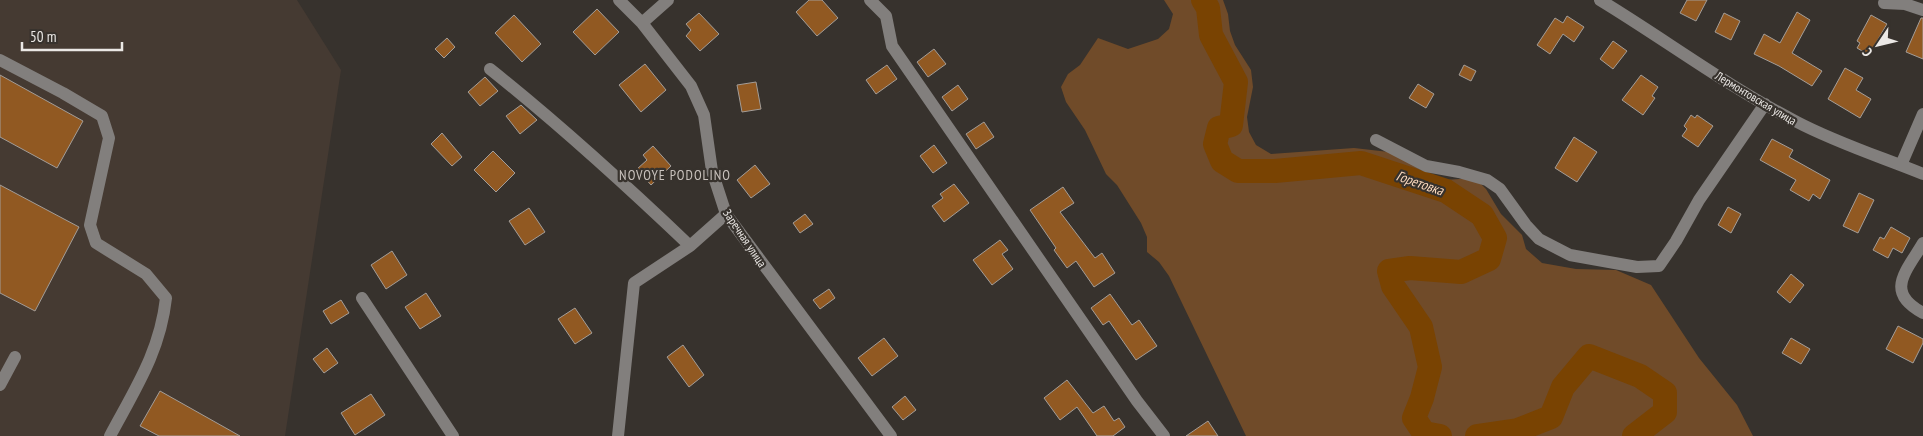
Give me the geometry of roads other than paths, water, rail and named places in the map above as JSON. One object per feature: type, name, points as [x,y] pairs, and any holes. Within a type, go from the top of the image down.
[{"type":"street","name":"Заречная улица","points":[[619,0],[642,23],[692,86],[704,115],[712,171],[726,214],[891,436]]},
{"type":"street","points":[[642,23],[668,0]]},
{"type":"street","points":[[870,0],[886,16],[892,46],[1137,401],[1164,436]]},
{"type":"street","name":"Лермонтовская улица","points":[[1600,0],[1765,104],[1833,139],[1923,174]]},
{"type":"street","points":[[1884,3],[1905,4],[1923,10]]},
{"type":"street","points":[[0,60],[102,116],[109,138],[90,225],[96,243],[146,274],[166,298],[163,321],[150,361],[110,436]]},
{"type":"street","points":[[490,69],[530,101],[626,185],[690,246]]},
{"type":"street","points":[[1376,140],[1426,166],[1459,172],[1487,180],[1500,189],[1538,239],[1570,255],[1637,267],[1659,266],[1676,241],[1699,200],[1765,104]]},
{"type":"street","points":[[1901,165],[1923,114]]},
{"type":"street","points":[[618,436],[634,283],[690,246],[726,214]]},
{"type":"street","points":[[1923,243],[1902,280],[1901,291],[1905,302],[1923,313]]},
{"type":"street","points":[[362,298],[453,436]]},
{"type":"street","points":[[0,385],[15,358]]},
{"type":"waterway","name":"Горетовка","points":[[1203,0],[1208,8],[1211,35],[1236,82],[1231,125],[1219,128],[1215,144],[1222,161],[1238,171],[1275,171],[1361,163],[1446,191],[1482,215],[1495,238],[1489,259],[1461,272],[1410,268],[1389,271],[1393,286],[1421,327],[1430,367],[1422,398],[1414,418],[1424,433],[1440,436]]},
{"type":"waterway","name":"Горетовка","points":[[1477,436],[1518,430],[1551,417],[1563,387],[1589,356],[1640,376],[1665,393],[1665,412],[1634,436]]},
{"type":"district","name":"NOVOYE PODOLINO","points":[[675,175]]}]
